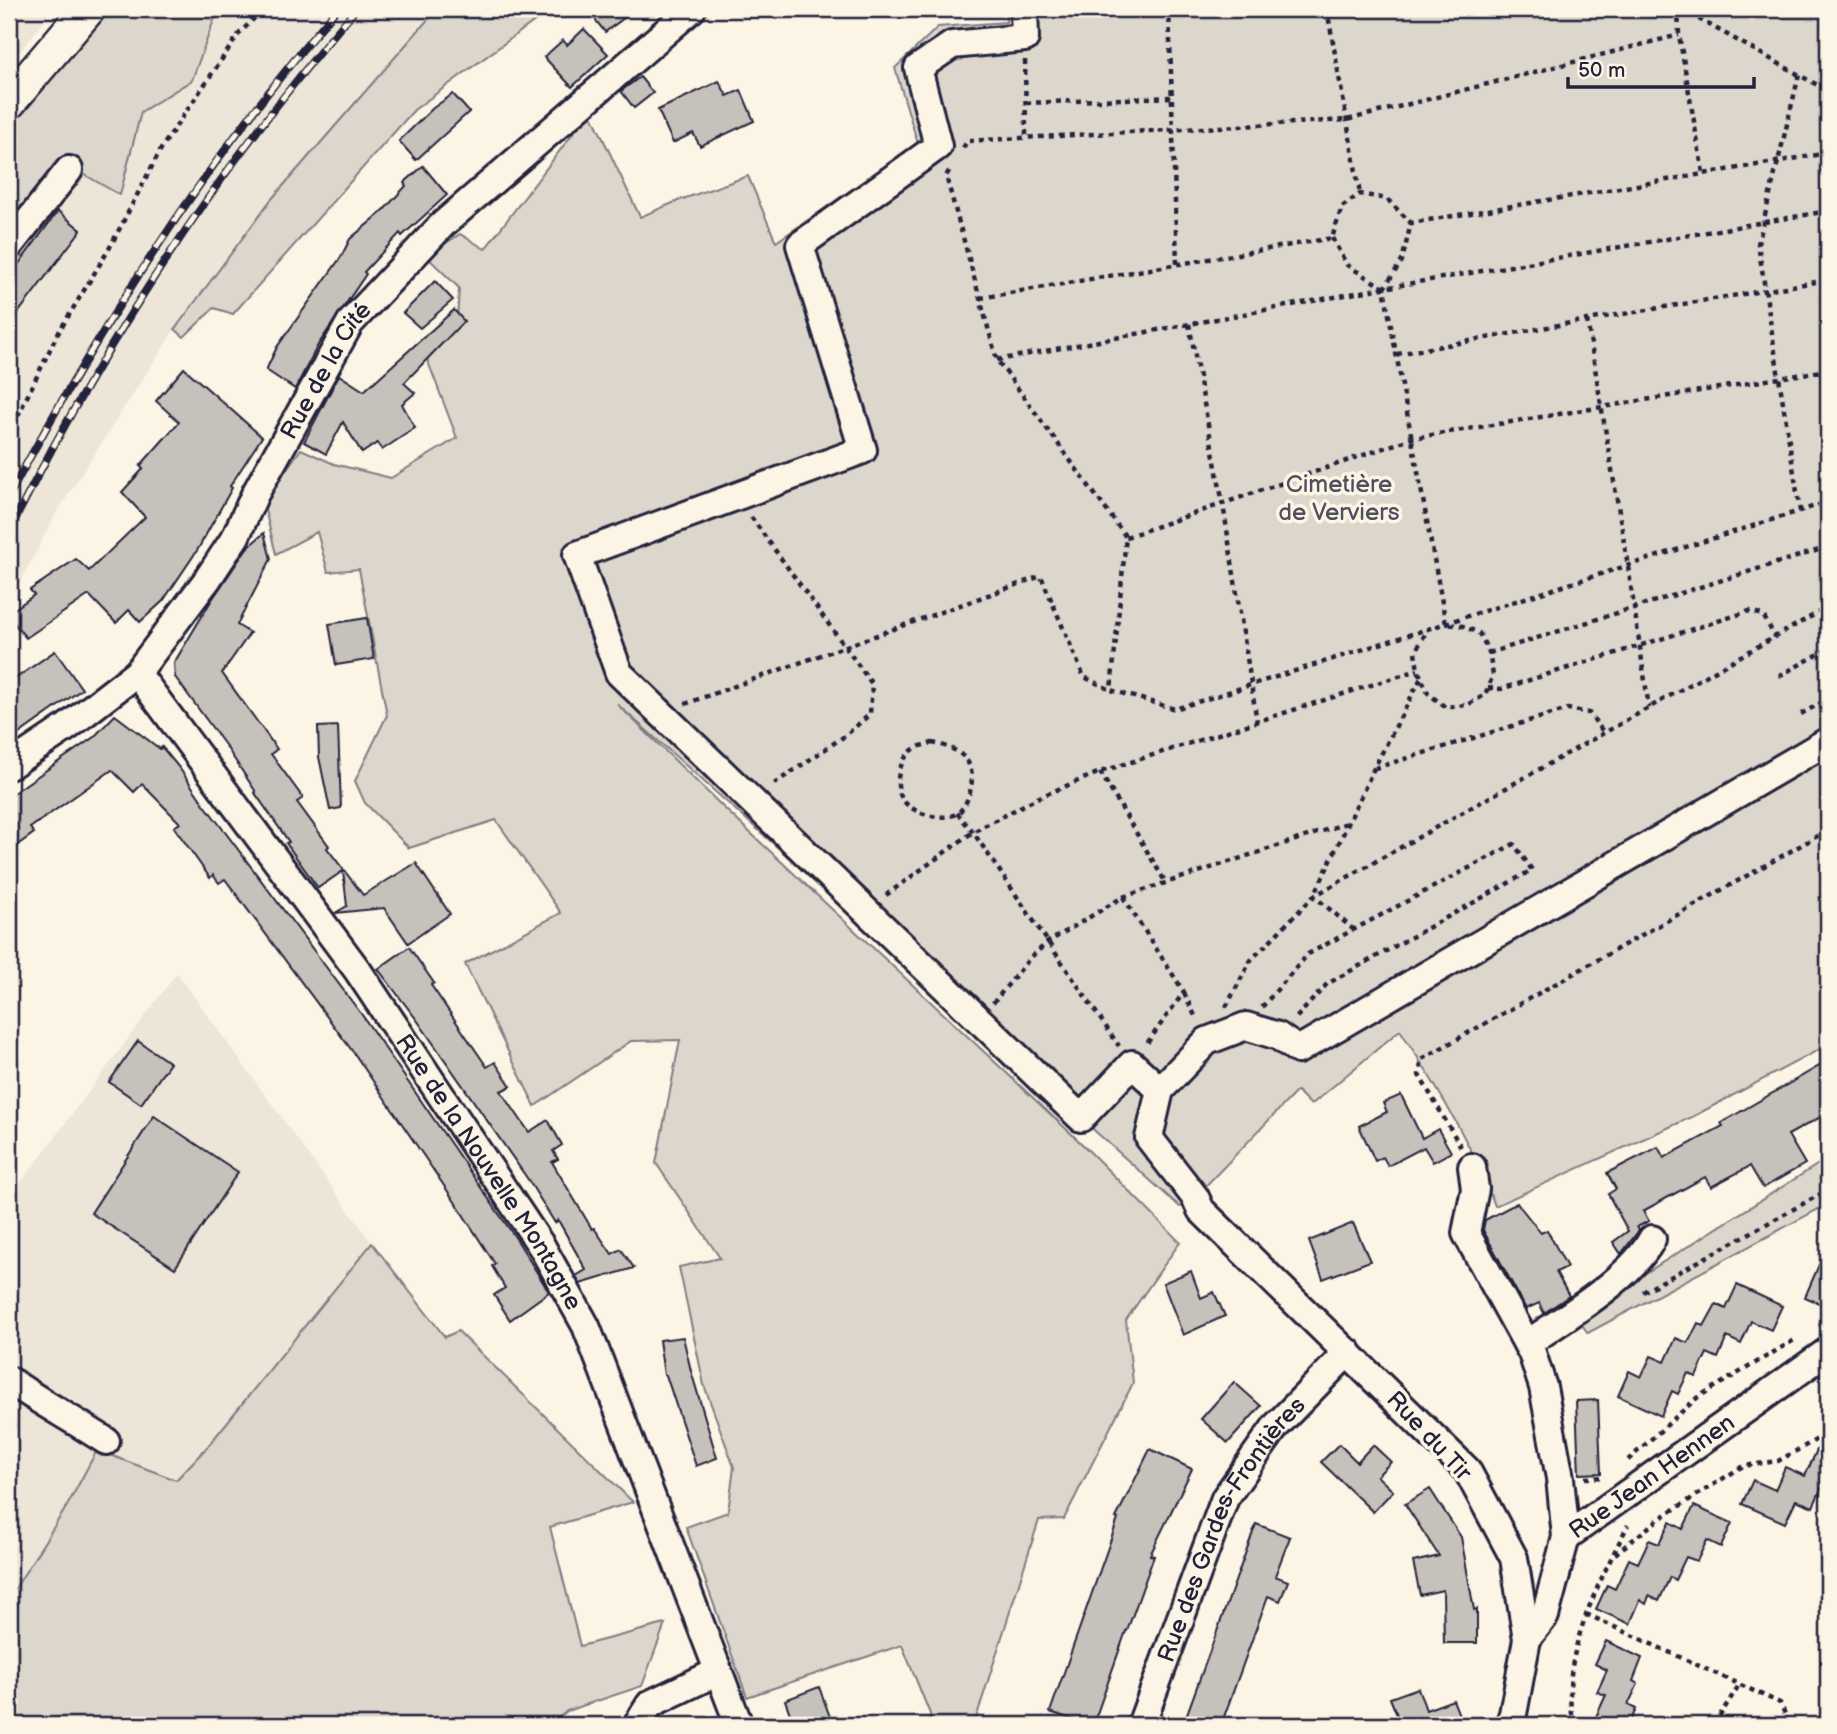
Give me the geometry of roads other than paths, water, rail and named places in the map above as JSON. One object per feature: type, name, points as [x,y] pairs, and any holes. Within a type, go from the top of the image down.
[{"type":"main road","points":[[9,102],[88,9]]},
{"type":"street","name":"Rue de la Cité","points":[[9,766],[67,727],[137,673],[207,580],[236,536],[255,494],[350,323],[442,225],[692,9]]},
{"type":"street","points":[[1024,9],[1025,38],[952,45],[918,68],[938,146],[800,245],[863,450],[577,555],[620,673],[1081,1118],[1132,1064],[1160,1090],[1207,1041],[1246,1026],[1278,1036],[1298,1050],[1828,741]]},
{"type":"street","points":[[9,246],[69,170]]},
{"type":"street","name":"Rue de la Nouvelle Montagne","points":[[137,673],[358,971],[542,1247],[586,1326],[738,1725]]},
{"type":"street","name":"Rue du Tir","points":[[1160,1090],[1149,1138],[1195,1197],[1201,1210],[1467,1470],[1514,1558],[1527,1639],[1509,1725]]},
{"type":"street","points":[[1472,1167],[1475,1189],[1466,1234],[1527,1344],[1543,1387],[1560,1478],[1566,1537]]},
{"type":"street","points":[[1527,1344],[1622,1274],[1643,1256],[1652,1239]]},
{"type":"street","name":"Rue Jean Hennen","points":[[1527,1639],[1545,1616],[1566,1537],[1828,1351]]},
{"type":"street","name":"Rue des Gardes-Frontières","points":[[1141,1725],[1225,1498],[1276,1426],[1348,1352]]},
{"type":"street","points":[[9,1380],[106,1441]]},
{"type":"street","points":[[637,1725],[650,1704],[717,1672]]},
{"type":"railway","points":[[9,496],[81,367],[160,243],[244,123],[337,9]]},
{"type":"railway","points":[[9,532],[83,393],[166,260],[256,132],[356,9]]},
{"type":"park label","name":"Cimetière de Verviers","points":[[1339,498]]}]
